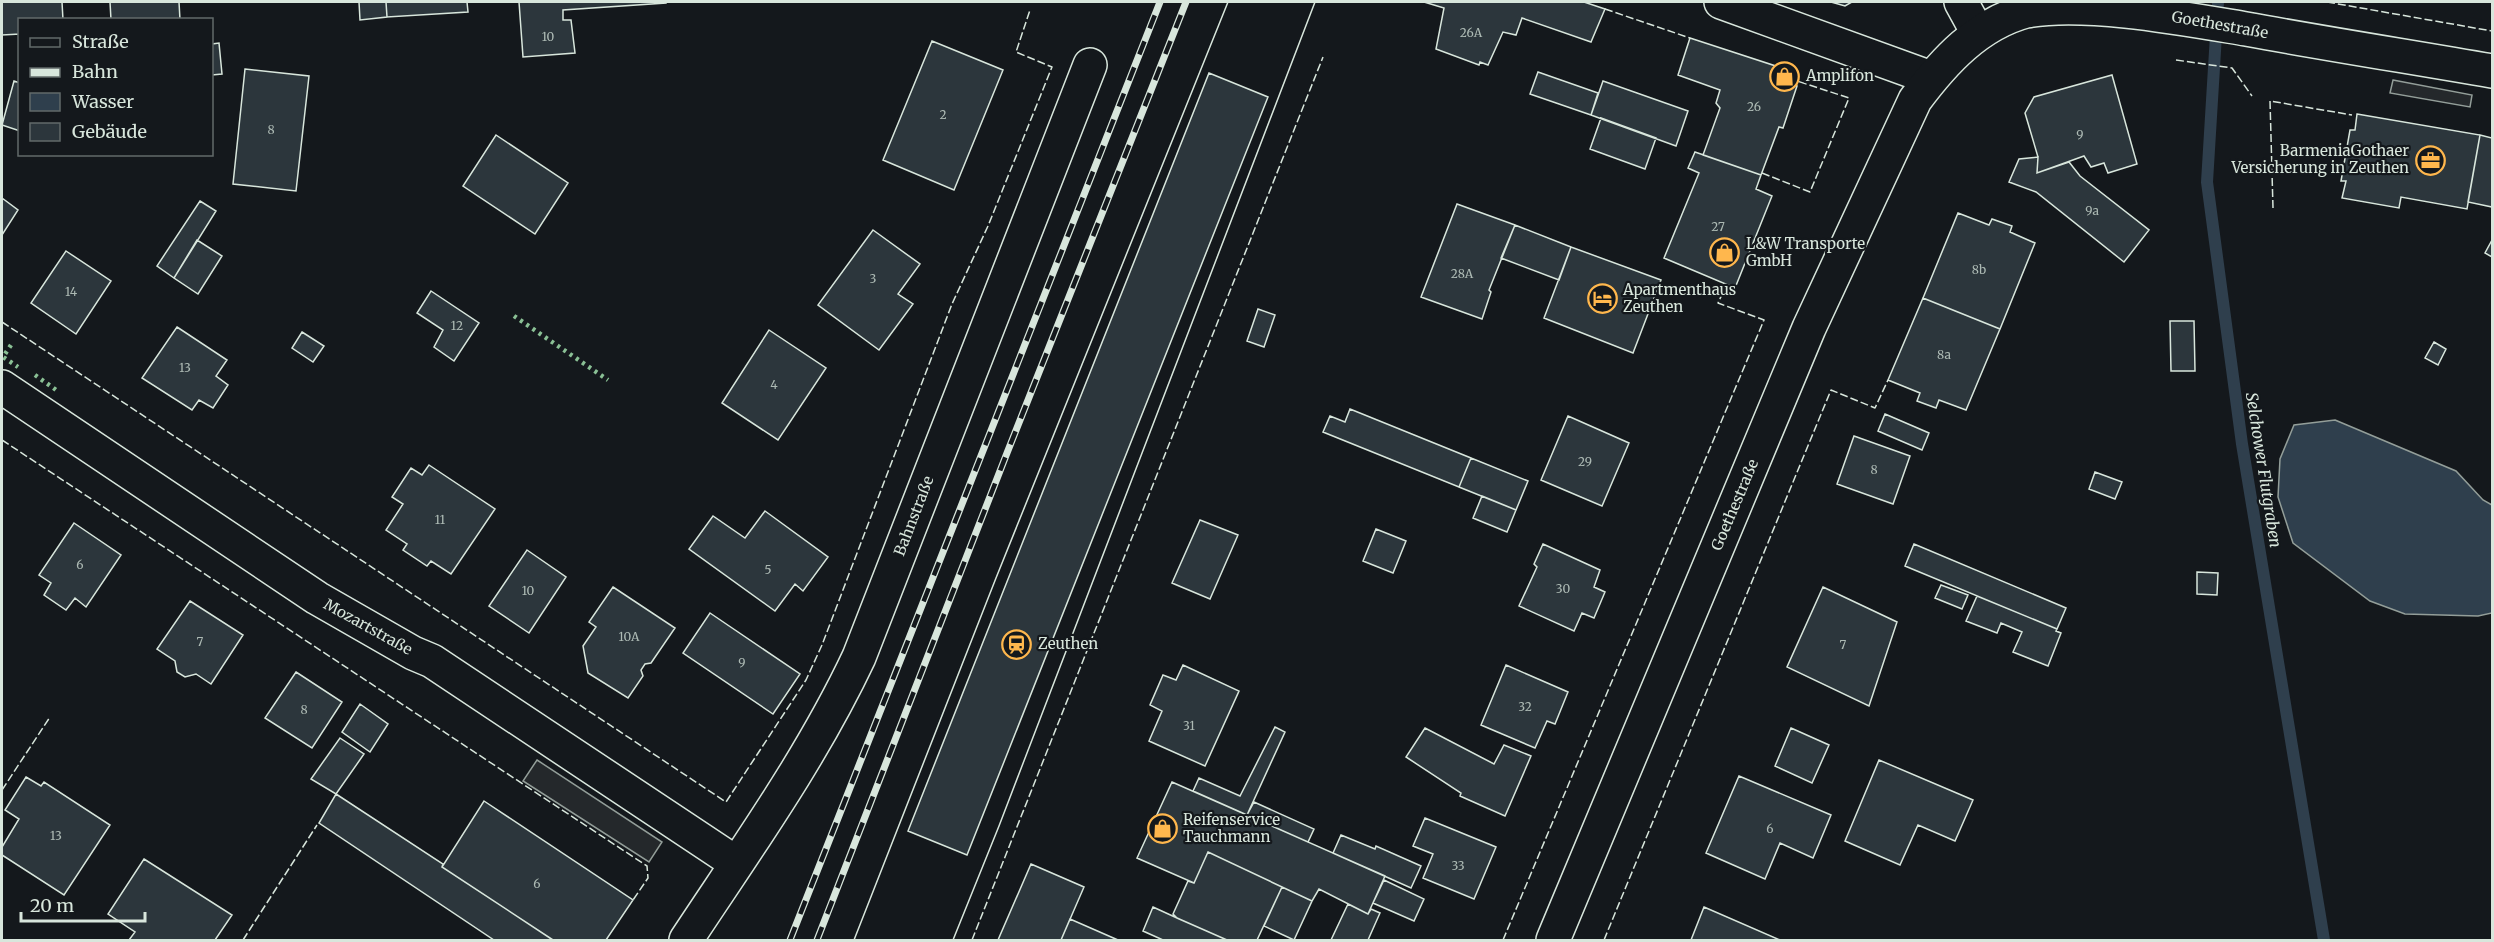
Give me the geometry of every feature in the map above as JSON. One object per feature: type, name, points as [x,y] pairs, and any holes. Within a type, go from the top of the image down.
[{"type":"street","points":[[1721,2],[1931,78]]},
{"type":"street","points":[[1960,2],[1978,33]]},
{"type":"street","name":"Goethestraße","points":[[1553,940],[1809,328],[1874,193],[1901,128],[1915,100],[1931,78],[1978,33],[2003,19],[2028,10],[2072,6],[2106,8],[2187,18],[2493,71]]},
{"type":"street","name":"Bahnstraße","points":[[686,940],[840,697],[859,657],[1090,65]]},
{"type":"street","name":"Mozartstraße","points":[[2,387],[317,598],[413,653],[432,661],[736,863]]},
{"type":"shaded area","points":[[2393,80],[2472,95],[2470,107],[2390,93]]},
{"type":"shaded area","points":[[537,760],[662,842],[649,862],[523,781]]},
{"type":"water","points":[[2335,420],[2456,471],[2483,500],[2492,505],[2492,613],[2478,616],[2405,614],[2370,601],[2293,543],[2278,497],[2280,459],[2294,425]]},
{"type":"building","points":[[2,2],[62,2],[63,18],[18,18],[18,34],[2,35]]},
{"type":"building","points":[[110,2],[179,2],[180,18],[111,18]]},
{"type":"building","points":[[359,2],[386,2],[387,17],[360,20]]},
{"type":"building","points":[[386,2],[467,2],[468,12],[387,17]]},
{"type":"building","points":[[519,2],[666,3],[563,10],[563,20],[571,20],[575,53],[523,57]]},
{"type":"building","points":[[1424,2],[1584,2],[1605,9],[1591,42],[1522,18],[1516,35],[1503,32],[1488,65],[1480,62],[1479,65],[1436,49],[1444,8]]},
{"type":"building","points":[[1831,2],[1852,2],[1845,6]]},
{"type":"building","points":[[1690,38],[1791,71],[1797,86],[1783,128],[1779,127],[1761,175],[1703,155],[1720,108],[1716,103],[1720,90],[1678,75]]},
{"type":"building","points":[[932,41],[1003,70],[954,190],[883,160]]},
{"type":"building","points":[[219,43],[222,74],[213,75],[213,44]]},
{"type":"building","points":[[245,69],[309,76],[296,191],[233,184]]},
{"type":"building","points":[[1538,72],[1598,93],[1591,115],[1530,94]]},
{"type":"building","points":[[1209,73],[1268,97],[967,855],[908,831]]},
{"type":"building","points":[[2112,75],[2137,164],[2108,173],[2104,163],[2091,167],[2084,156],[2037,173],[2038,157],[2025,113],[2034,97]]},
{"type":"building","points":[[14,81],[18,82],[18,130],[2,125]]},
{"type":"building","points":[[1603,81],[1688,111],[1676,146],[1591,115]]},
{"type":"building","points":[[2357,114],[2480,135],[2467,209],[2401,197],[2399,208],[2342,198],[2346,181],[2341,181],[2350,130],[2355,130]]},
{"type":"building","points":[[1601,118],[1656,138],[1645,169],[1590,149]]},
{"type":"building","points":[[496,135],[568,183],[535,234],[463,186]]},
{"type":"building","points":[[2480,135],[2492,138],[2492,207],[2468,202]]},
{"type":"building","points":[[1695,152],[1761,175],[1756,189],[1772,196],[1735,288],[1664,258],[1699,173],[1688,168]]},
{"type":"building","points":[[2038,157],[2037,173],[2069,162],[2080,176],[2149,230],[2124,262],[2036,192],[2009,182],[2019,159]]},
{"type":"building","points":[[2,198],[18,210],[2,235]]},
{"type":"building","points":[[200,201],[216,211],[174,278],[157,266]]},
{"type":"building","points":[[1457,204],[1515,225],[1489,290],[1491,292],[1482,319],[1421,297]]},
{"type":"building","points":[[1958,213],[1989,225],[1992,219],[2012,226],[2010,232],[2035,243],[2000,329],[1923,298]]},
{"type":"building","points":[[1515,225],[1571,247],[1559,280],[1501,258]]},
{"type":"building","points":[[873,230],[920,264],[898,294],[913,304],[879,350],[818,305]]},
{"type":"building","points":[[197,240],[222,256],[198,294],[174,278]]},
{"type":"building","points":[[2492,240],[2492,257],[2485,253]]},
{"type":"building","name":"Apartmenthaus Zeuthen","points":[[1571,247],[1661,280],[1633,353],[1544,318]]},
{"type":"building","points":[[66,251],[111,281],[76,334],[31,303]]},
{"type":"building","points":[[431,291],[479,323],[454,361],[434,347],[443,330],[417,313]]},
{"type":"building","points":[[1923,298],[2000,329],[1966,410],[1939,400],[1936,408],[1917,401],[1920,393],[1888,380]]},
{"type":"building","points":[[1258,309],[1275,315],[1264,347],[1247,341]]},
{"type":"building","points":[[2170,321],[2194,321],[2195,371],[2171,371]]},
{"type":"building","points":[[177,327],[227,360],[216,376],[228,385],[213,408],[199,400],[192,410],[142,378]]},
{"type":"building","points":[[769,330],[826,368],[778,440],[722,403]]},
{"type":"building","points":[[302,332],[324,346],[313,362],[292,348]]},
{"type":"building","points":[[2434,342],[2446,349],[2438,365],[2425,358]]},
{"type":"building","points":[[1350,409],[1471,458],[1459,487],[1323,432],[1330,416],[1345,422]]},
{"type":"building","points":[[1885,414],[1929,433],[1922,450],[1878,431]]},
{"type":"building","points":[[1568,416],[1629,443],[1602,506],[1541,480]]},
{"type":"building","points":[[1854,436],[1910,456],[1893,504],[1837,484]]},
{"type":"building","points":[[1471,458],[1528,481],[1516,510],[1459,487]]},
{"type":"building","points":[[429,465],[495,509],[451,574],[431,561],[427,566],[403,550],[407,544],[386,530],[403,504],[392,497],[411,468],[422,475]]},
{"type":"building","points":[[2095,472],[2122,482],[2115,499],[2089,489]]},
{"type":"building","points":[[1482,496],[1516,510],[1507,532],[1473,518]]},
{"type":"building","points":[[765,511],[828,557],[803,591],[795,584],[775,611],[689,549],[713,516],[745,538]]},
{"type":"building","points":[[1200,520],[1238,535],[1210,599],[1172,583]]},
{"type":"building","points":[[74,523],[121,555],[86,607],[75,598],[66,610],[44,595],[51,583],[39,575]]},
{"type":"building","points":[[1376,529],[1406,541],[1393,573],[1363,561]]},
{"type":"building","points":[[1543,544],[1600,570],[1594,587],[1605,592],[1594,618],[1582,613],[1574,631],[1519,606],[1537,567],[1534,564]]},
{"type":"building","points":[[1914,544],[2066,608],[2057,629],[1905,566]]},
{"type":"building","points":[[527,550],[566,577],[529,633],[489,606]]},
{"type":"building","points":[[2197,572],[2218,573],[2217,595],[2197,594]]},
{"type":"building","points":[[1941,585],[1968,595],[1962,609],[1935,598]]},
{"type":"building","points":[[613,587],[675,628],[651,663],[645,664],[641,670],[643,676],[628,698],[588,673],[583,646],[596,627],[589,622]]},
{"type":"building","points":[[1823,587],[1897,622],[1869,706],[1787,667]]},
{"type":"building","points":[[1977,596],[2057,629],[2056,631],[2061,633],[2048,666],[2013,652],[2022,632],[2001,623],[1997,633],[1966,621]]},
{"type":"building","points":[[190,601],[243,635],[211,684],[196,674],[185,677],[177,672],[175,661],[157,649]]},
{"type":"building","points":[[710,613],[800,674],[773,714],[683,653]]},
{"type":"building","points":[[1183,665],[1239,691],[1205,766],[1149,741],[1162,711],[1150,705],[1163,675],[1176,680]]},
{"type":"building","points":[[1506,665],[1568,692],[1555,724],[1547,721],[1535,748],[1481,725]]},
{"type":"building","points":[[296,672],[342,702],[312,748],[265,718]]},
{"type":"building","points":[[360,704],[388,724],[370,752],[342,732]]},
{"type":"building","points":[[1275,727],[1285,732],[1247,815],[1193,791],[1199,778],[1240,796]]},
{"type":"building","points":[[1425,728],[1494,764],[1504,745],[1531,756],[1505,816],[1460,796],[1461,793],[1406,757]]},
{"type":"building","points":[[1791,728],[1829,745],[1812,783],[1775,766]]},
{"type":"building","points":[[340,738],[364,754],[336,794],[311,779]]},
{"type":"building","points":[[1879,760],[1973,800],[1955,841],[1918,825],[1900,865],[1845,841]]},
{"type":"building","points":[[1739,776],[1831,815],[1813,858],[1780,843],[1765,879],[1706,853]]},
{"type":"building","points":[[26,777],[41,786],[44,782],[110,825],[64,895],[2,855],[2,847],[19,819],[5,810]]},
{"type":"building","points":[[1172,782],[1385,876],[1368,914],[1319,889],[1312,901],[1208,852],[1194,883],[1137,858]]},
{"type":"building","points":[[336,794],[553,940],[494,940],[319,823]]},
{"type":"building","points":[[484,801],[633,900],[606,940],[553,940],[442,867]]},
{"type":"building","points":[[1254,802],[1314,829],[1308,842],[1247,815]]},
{"type":"building","points":[[1425,818],[1496,847],[1474,899],[1423,878],[1433,854],[1413,846]]},
{"type":"building","points":[[1341,835],[1375,849],[1376,846],[1421,866],[1411,888],[1333,853]]},
{"type":"building","points":[[1208,852],[1282,887],[1257,940],[1227,940],[1177,918],[1173,914],[1188,881],[1194,883]]},
{"type":"building","points":[[144,859],[232,915],[215,940],[129,940],[135,932],[108,914]]},
{"type":"building","points":[[1031,864],[1084,887],[1061,940],[998,940]]},
{"type":"building","points":[[1384,880],[1424,899],[1414,921],[1373,903]]},
{"type":"building","points":[[1282,887],[1312,901],[1294,940],[1264,926]]},
{"type":"building","points":[[1348,904],[1368,914],[1371,909],[1380,913],[1368,940],[1331,940]]},
{"type":"building","points":[[1153,907],[1227,940],[1163,940],[1143,931]]},
{"type":"building","points":[[1704,907],[1780,940],[1691,940]]},
{"type":"building","points":[[1070,919],[1118,940],[1061,940]]},
{"type":"waterway","name":"Selchower Flutgraben","points":[[2218,2],[2207,182],[2242,444],[2324,940]]},
{"type":"tram line","points":[[854,940],[996,578],[1228,2]]},
{"type":"tram line","points":[[953,940],[999,826],[1315,2]]},
{"type":"railway","points":[[790,940],[1160,2]]},
{"type":"railway","points":[[817,940],[1186,2]]},
{"type":"hedge","points":[[514,316],[608,380]]},
{"type":"hedge","points":[[11,345],[3,357],[18,367]]},
{"type":"hedge","points":[[35,375],[59,392]]},
{"type":"fence","points":[[2327,2],[2492,31]]},
{"type":"fence","points":[[1605,9],[1690,38]]},
{"type":"fence","points":[[2,322],[726,802],[806,680],[822,645],[952,304],[988,226],[1052,67],[1016,52],[1030,10]]},
{"type":"fence","points":[[972,940],[1323,57]]},
{"type":"fence","points":[[2176,60],[2232,68],[2252,96]]},
{"type":"fence","points":[[1762,173],[1810,192],[1849,98],[1794,80]]},
{"type":"fence","points":[[2273,208],[2270,101],[2352,115]]},
{"type":"fence","points":[[1503,940],[1764,320],[1718,303],[1725,288]]},
{"type":"fence","points":[[1604,940],[1831,390],[1875,408],[1888,380]]},
{"type":"fence","points":[[2,440],[647,866],[648,878],[633,900]]},
{"type":"fence","points":[[2,790],[50,717]]},
{"type":"fence","points":[[243,940],[317,825]]},
{"type":"place","name":"Amplifon","points":[[1785,76]]},
{"type":"place","name":"BarmeniaGothaer Versicherung in Zeuthen","points":[[2430,160]]},
{"type":"place","name":"L&W Transporte GmbH","points":[[1725,253]]},
{"type":"place","name":"Apartmenthaus Zeuthen","points":[[1602,299]]},
{"type":"place","name":"Zeuthen","points":[[1017,644]]},
{"type":"place","name":"Reifenservice Tauchmann","points":[[1162,829]]}]
